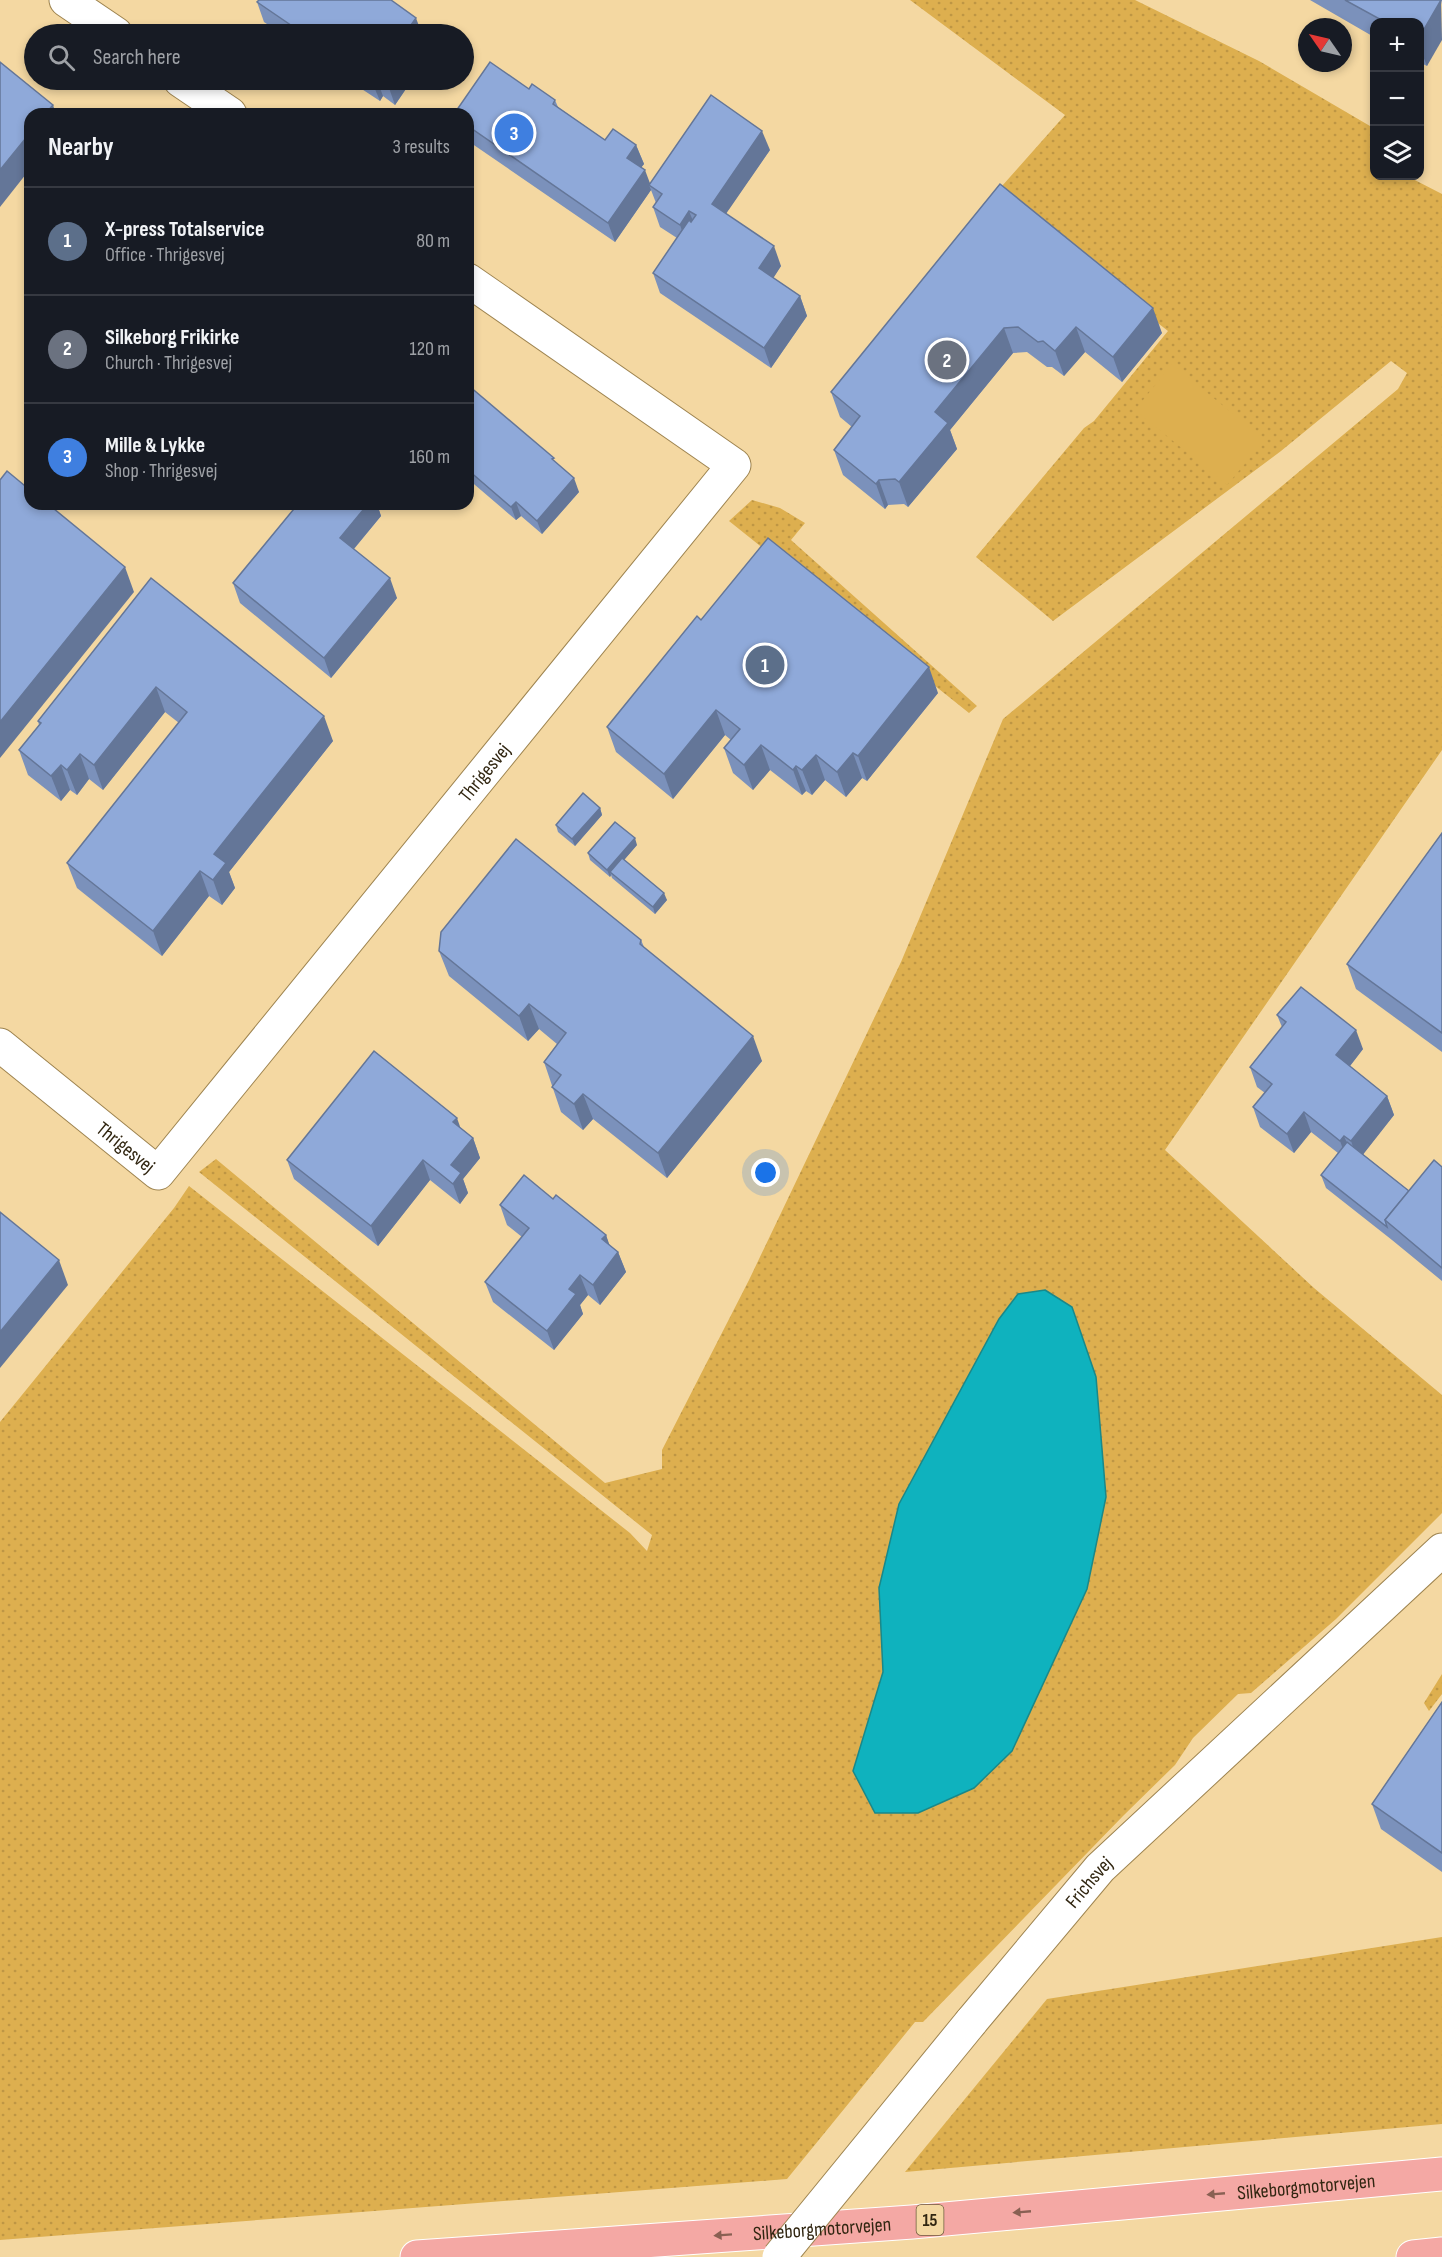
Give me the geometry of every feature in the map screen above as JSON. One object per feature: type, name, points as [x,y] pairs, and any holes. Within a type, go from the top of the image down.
[{"type":"highway","name":"Silkeborgmotorvejen","points":[[417,2257],[912,2222],[1442,2174]]},
{"type":"highway","points":[[1413,2257],[1442,2254]]},
{"type":"street","points":[[66,0],[101,24]]},
{"type":"street","points":[[195,90],[221,108]]},
{"type":"street","name":"Thrigesvej","points":[[0,1045],[158,1173],[734,465],[474,284]]},
{"type":"street","name":"Frichsvej","points":[[780,2257],[970,2022],[1100,1868],[1442,1550]]},
{"type":"shaded area","points":[[910,0],[1135,0],[1259,61],[1370,126],[1370,180],[1415,180],[1442,194],[1442,750],[1165,1150],[1314,1288],[1442,1395],[1442,1513],[1336,1619],[1251,1693],[1238,1694],[1193,1738],[1175,1765],[923,2022],[915,2022],[787,2179],[0,2240],[0,1422],[174,1208],[189,1186],[630,1533],[647,1551],[652,1535],[199,1172],[216,1159],[605,1483],[662,1469],[662,1450],[749,1280],[901,962],[1003,719],[1398,389],[1407,373],[1391,361],[1281,451],[1053,621],[976,557],[1084,428],[1094,421],[1168,331],[994,195],[1065,115]]},
{"type":"shaded area","points":[[1172,364],[1265,440],[1227,485],[1135,410]]},
{"type":"shaded area","points":[[752,500],[780,508],[805,523],[791,540],[977,706],[969,713],[729,521]]},
{"type":"shaded area","points":[[1442,1674],[1442,1694],[1429,1711],[1424,1703]]},
{"type":"shaded area","points":[[1442,1937],[1442,2124],[905,2172],[1047,1999]]},
{"type":"water","points":[[1045,1290],[1072,1307],[1096,1377],[1106,1497],[1087,1589],[1012,1751],[974,1788],[918,1813],[875,1813],[853,1771],[883,1672],[879,1588],[899,1504],[999,1319],[1018,1294]]},
{"type":"building","points":[[259,0],[391,0],[416,18],[412,24],[289,24],[257,2]]},
{"type":"building","points":[[1345,0],[1441,0],[1424,29],[1424,18],[1378,18]]},
{"type":"building","points":[[0,62],[24,81],[24,90],[35,90],[53,105],[50,108],[24,108],[24,140],[0,170]]},
{"type":"building","points":[[490,62],[529,89],[532,84],[555,100],[553,104],[605,140],[613,129],[636,145],[627,158],[645,170],[608,223],[474,130],[474,108],[458,108],[471,90],[474,90],[474,85]]},
{"type":"building","points":[[711,95],[762,131],[712,204],[774,246],[759,268],[800,296],[764,348],[653,273],[689,220],[691,222],[696,215],[689,211],[680,225],[653,207],[662,194],[649,185]]},
{"type":"building","points":[[1000,184],[1153,308],[1113,357],[1076,327],[1055,351],[1043,341],[1038,342],[1018,327],[1004,328],[935,412],[948,423],[899,482],[895,479],[879,480],[876,484],[834,450],[860,416],[831,392]]},
{"type":"building","points":[[474,390],[554,458],[552,459],[574,478],[537,521],[516,502],[511,507],[474,475]]},
{"type":"building","points":[[7,471],[24,485],[24,510],[55,510],[125,567],[0,722],[0,480]]},
{"type":"building","points":[[293,510],[363,510],[340,538],[390,578],[324,658],[233,583]]},
{"type":"building","points":[[768,538],[929,667],[858,756],[853,753],[837,772],[816,755],[802,770],[796,766],[793,770],[761,745],[744,765],[724,748],[740,729],[716,710],[664,774],[607,727],[697,616],[701,620]]},
{"type":"building","points":[[151,578],[324,716],[214,854],[226,863],[213,880],[200,871],[153,931],[67,863],[187,712],[156,687],[94,765],[80,754],[67,770],[61,765],[51,776],[19,750],[41,723],[38,721]]},
{"type":"building","points":[[583,793],[600,808],[572,839],[556,825]]},
{"type":"building","points":[[615,822],[635,838],[607,870],[588,853]]},
{"type":"building","points":[[1442,833],[1442,1033],[1347,964]]},
{"type":"building","points":[[516,839],[641,940],[640,944],[753,1036],[658,1153],[583,1094],[574,1104],[552,1087],[561,1075],[544,1062],[566,1033],[529,1004],[519,1016],[439,951],[441,932]]},
{"type":"building","points":[[622,858],[664,893],[653,907],[610,872]]},
{"type":"building","points":[[1301,987],[1356,1030],[1336,1055],[1387,1096],[1351,1141],[1344,1136],[1340,1141],[1304,1112],[1287,1134],[1253,1107],[1272,1084],[1250,1067],[1286,1022],[1277,1015]]},
{"type":"building","points":[[374,1051],[457,1118],[453,1122],[473,1138],[451,1165],[461,1173],[453,1184],[423,1160],[371,1226],[287,1160]]},
{"type":"building","points":[[1347,1142],[1409,1191],[1385,1220],[1387,1227],[1321,1175]]},
{"type":"building","points":[[1434,1160],[1442,1167],[1442,1268],[1385,1220]]},
{"type":"building","points":[[524,1175],[553,1199],[556,1195],[606,1235],[602,1239],[618,1252],[593,1285],[580,1275],[569,1289],[576,1294],[547,1331],[485,1282],[529,1228],[500,1205]]},
{"type":"building","points":[[0,1212],[59,1260],[0,1332]]},
{"type":"building","points":[[1442,1702],[1442,1853],[1372,1804]]},
{"type":"place","name":"Mille & Lykke","points":[[514,133]]},
{"type":"place","name":"Silkeborg Frikirke","points":[[947,360]]},
{"type":"place","name":"X-press Totalservice","points":[[765,665]]}]
